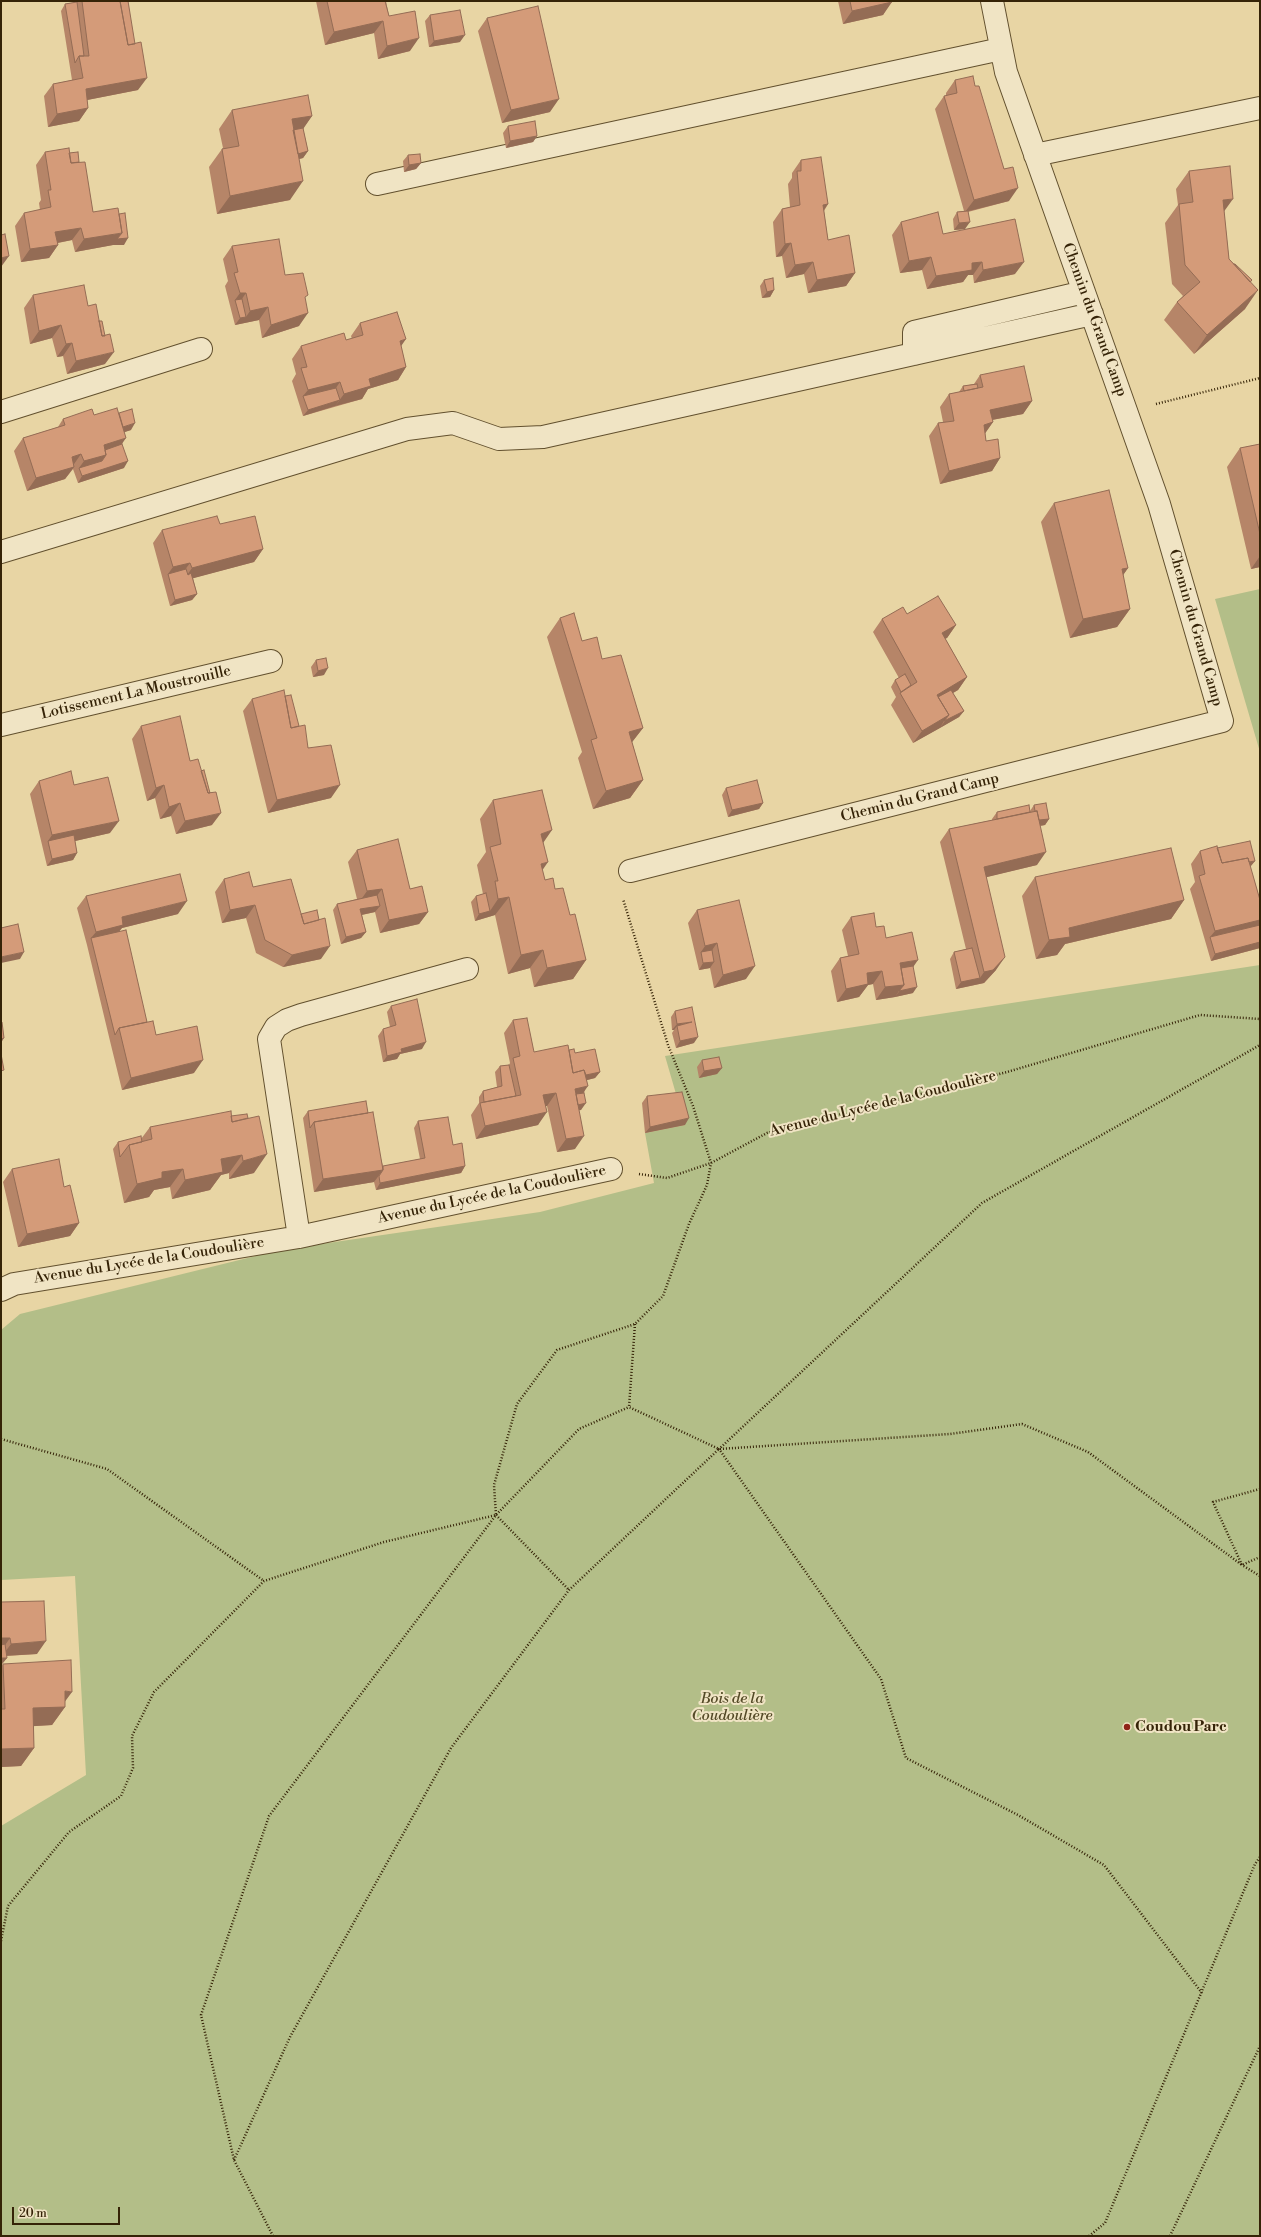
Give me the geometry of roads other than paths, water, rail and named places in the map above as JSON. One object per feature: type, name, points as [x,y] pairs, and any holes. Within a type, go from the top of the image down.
[{"type":"street","name":"Chemin du Grand Camp","points":[[630,871],[1222,721],[1159,504],[1006,72],[992,1]]},
{"type":"street","points":[[377,184],[1001,49]]},
{"type":"street","points":[[1035,155],[1260,108]]},
{"type":"street","points":[[914,354],[914,332],[1084,292]]},
{"type":"street","points":[[1,552],[407,429],[453,423],[499,439],[543,436],[1092,314]]},
{"type":"street","points":[[1,412],[201,349]]},
{"type":"street","name":"Lotissement La Moustrouille","points":[[1,725],[271,661]]},
{"type":"street","points":[[299,1237],[269,1039],[276,1027],[287,1020],[301,1015],[468,969]]},
{"type":"street","name":"Avenue du Lycée de la Coudoulière","points":[[1,1290],[14,1284],[299,1237],[611,1169]]},
{"type":"place","name":"Coudou Parc","points":[[1127,1727]]},
{"type":"park label","name":"Bois de la Coudoulière","points":[[732,1708]]}]
